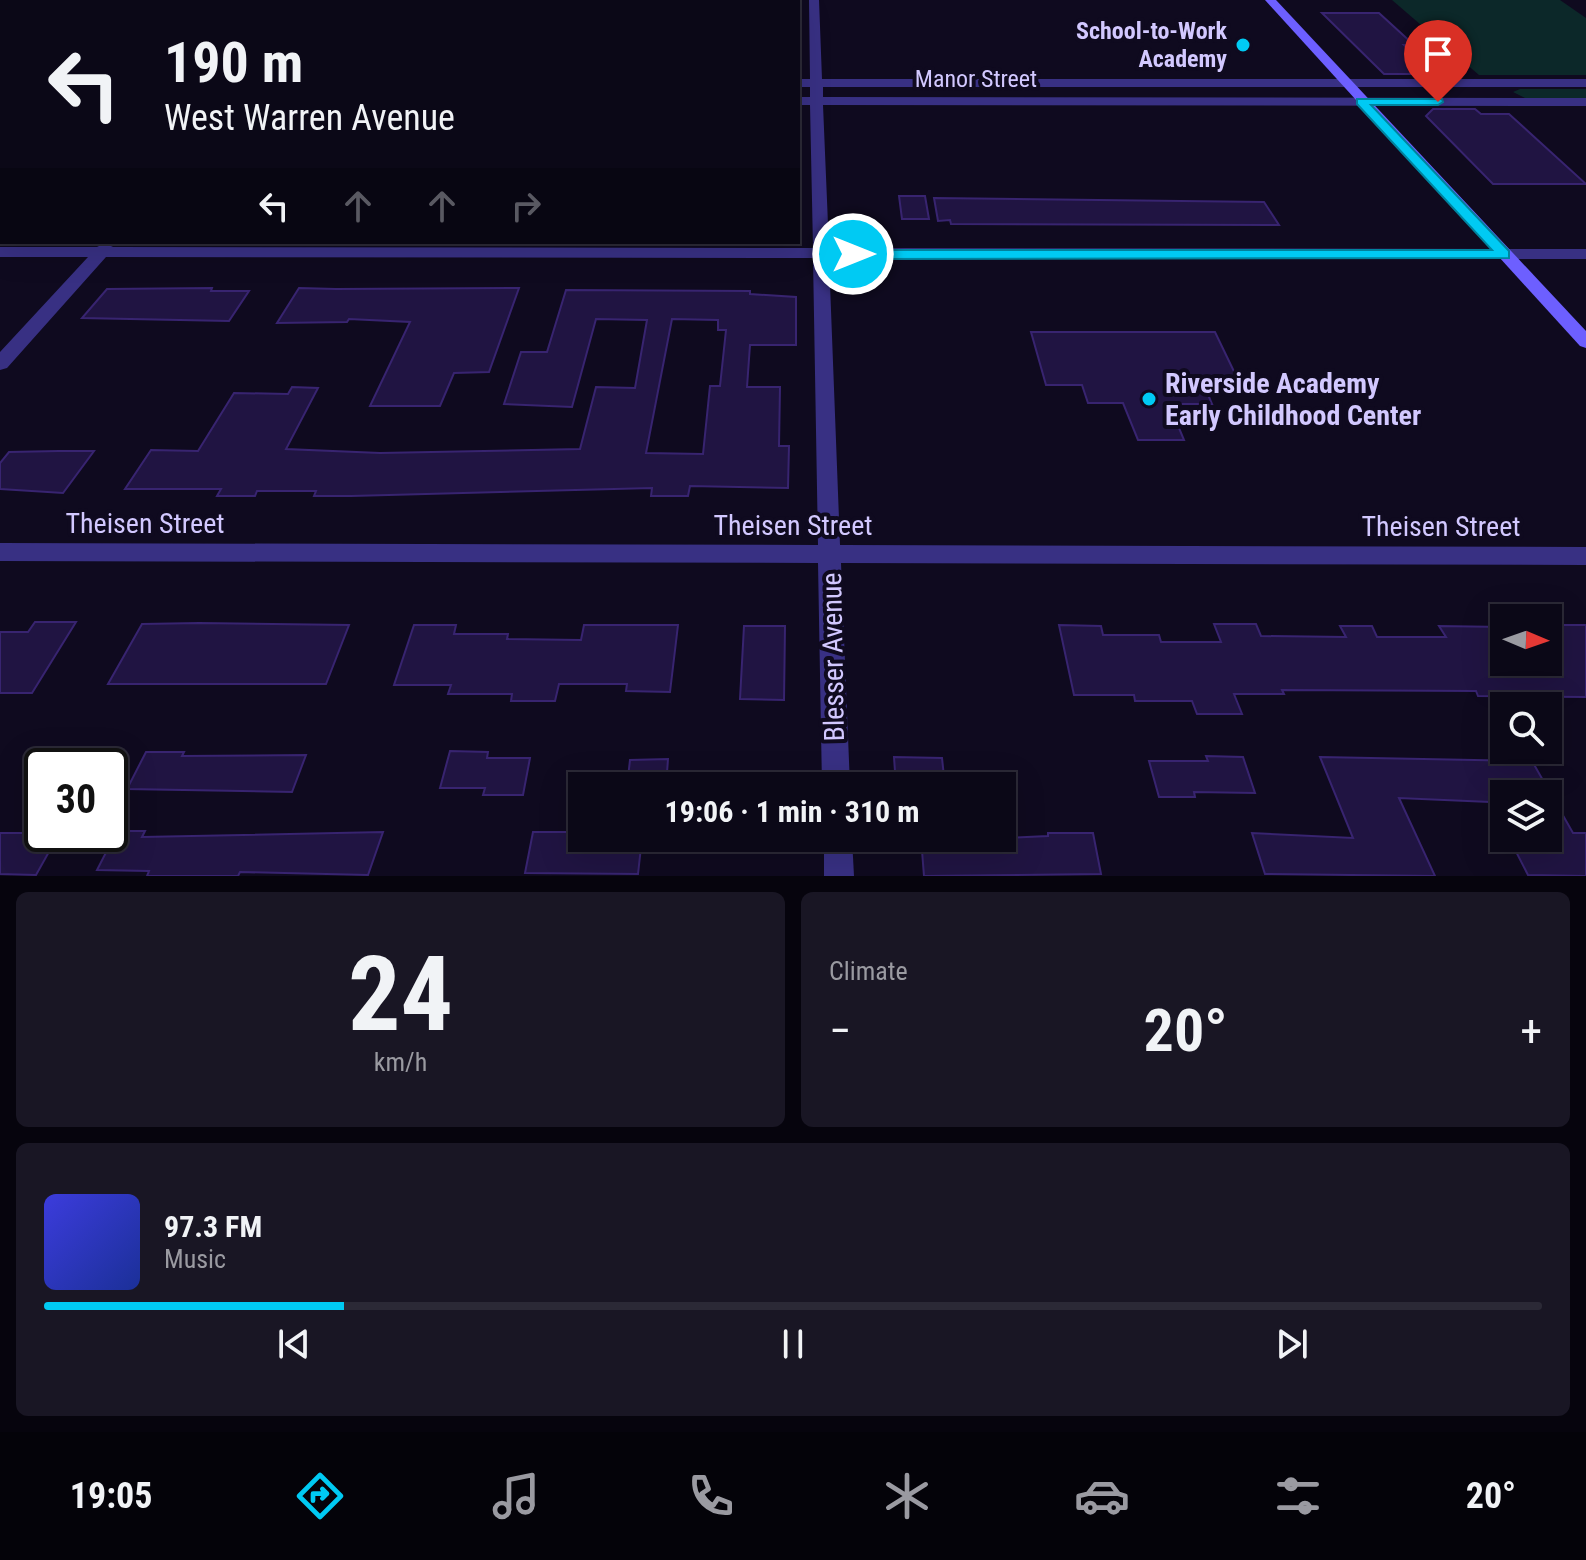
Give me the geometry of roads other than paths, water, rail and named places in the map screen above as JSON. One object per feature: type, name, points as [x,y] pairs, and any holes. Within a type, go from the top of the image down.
[{"type":"main road","points":[[1270,0],[1586,342]]},
{"type":"street","name":"Blesser Avenue","points":[[814,0],[808,92],[822,254],[836,772]]},
{"type":"street","name":"Manor Street","points":[[808,92],[1344,83],[1586,83]]},
{"type":"street","name":"Manor Street","points":[[808,92],[1361,102],[1586,102]]},
{"type":"street","points":[[0,364],[106,247]]},
{"type":"street","points":[[0,252],[106,247],[822,254],[1586,254]]},
{"type":"street","name":"Theisen Street","points":[[0,552],[1586,556]]},
{"type":"street","points":[[838,852],[839,876]]},
{"type":"place","name":"School-to-Work Academy","points":[[1243,45]]},
{"type":"place","name":"Riverside Academy Early Childhood Center","points":[[1149,399]]}]
